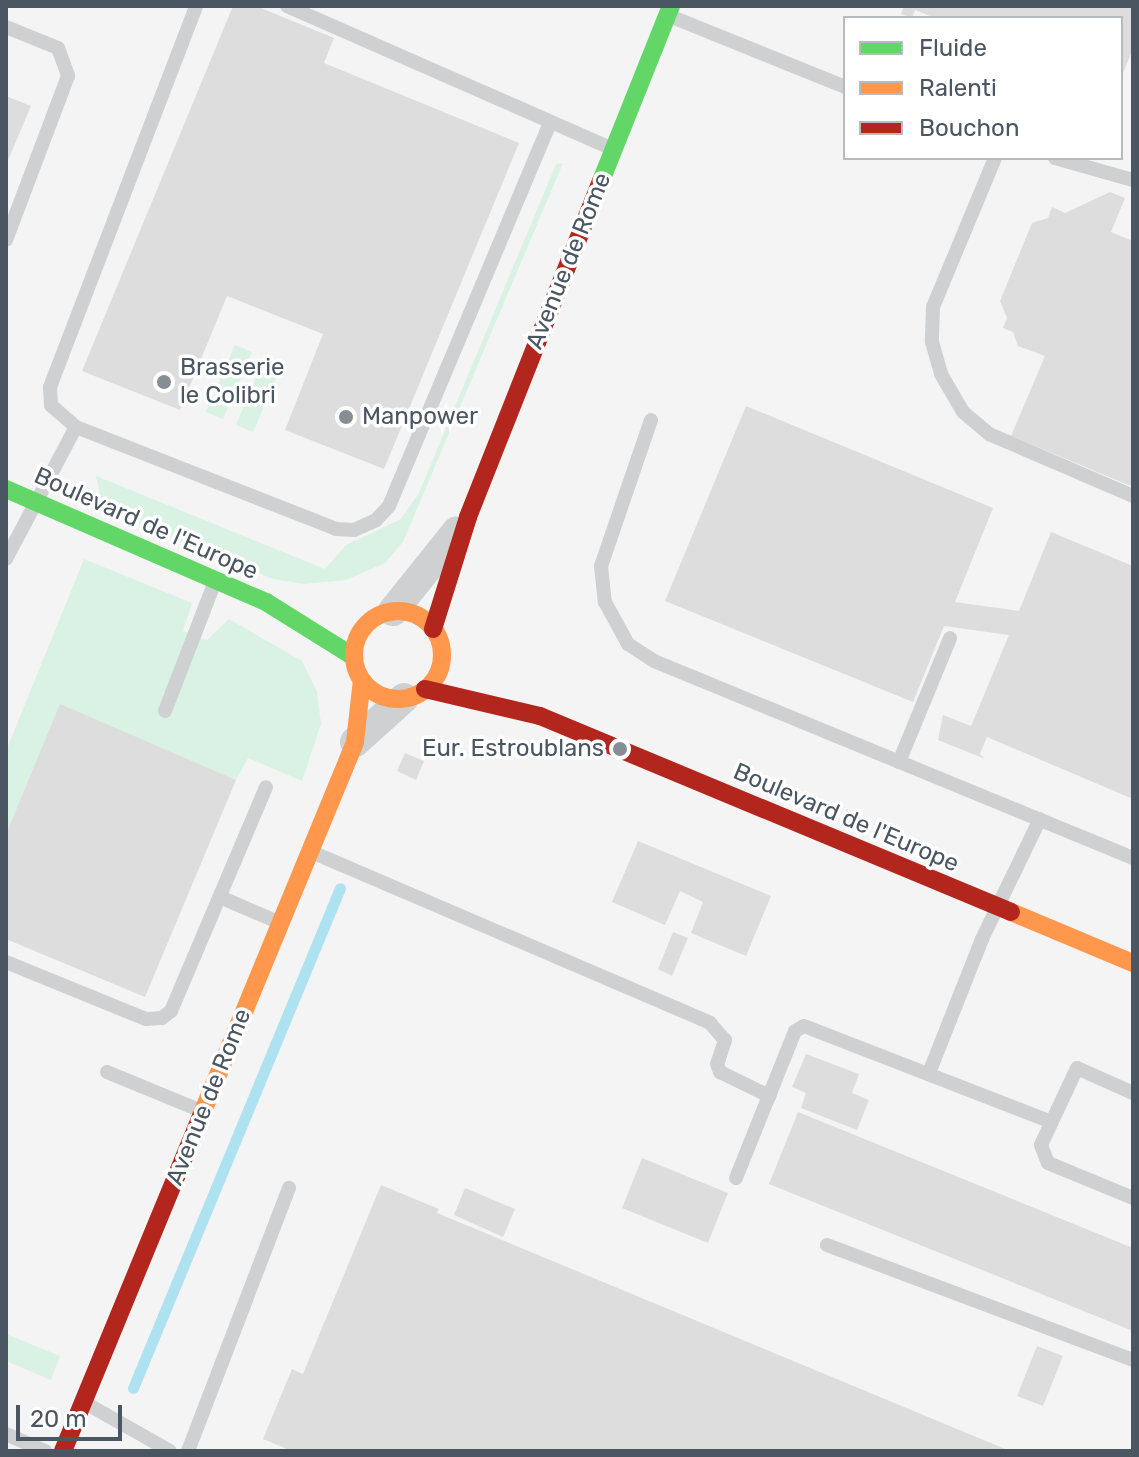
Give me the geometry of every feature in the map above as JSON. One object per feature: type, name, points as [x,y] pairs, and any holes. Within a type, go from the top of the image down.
[{"type":"street","name":"Avenue de Rome","points":[[433,629],[468,517],[669,11]]},
{"type":"street","name":"Boulevard de l'Europe","points":[[6,489],[266,602],[354,657]]},
{"type":"street","name":"Avenue de Rome","points":[[382,616],[468,517]]},
{"type":"street","name":"Boulevard de l'Europe","points":[[266,602],[333,614],[382,616]]},
{"type":"street","points":[[415,614],[433,629],[441,649],[441,663],[415,694],[380,695],[362,680],[354,657],[361,631],[382,616],[415,614]]},
{"type":"street","points":[[441,649],[466,665]]},
{"type":"street","name":"Avenue de Rome","points":[[63,1451],[355,742],[362,680]]},
{"type":"street","name":"Boulevard de l'Europe","points":[[490,682],[540,716],[1133,963]]},
{"type":"street","name":"Avenue de Rome","points":[[355,742],[415,694]]},
{"type":"street","name":"Boulevard de l'Europe","points":[[415,694],[540,716]]},
{"type":"lane","points":[[196,6],[50,387],[51,405],[76,427],[336,529],[354,530],[376,520],[389,506],[550,123]]},
{"type":"lane","points":[[287,6],[614,150]]},
{"type":"lane","points":[[669,11],[843,86]]},
{"type":"lane","points":[[6,27],[58,48],[68,76],[6,240]]},
{"type":"lane","points":[[994,160],[933,307],[932,342],[941,374],[963,412],[989,434],[1133,496]]},
{"type":"lane","points":[[1062,160],[1133,180]]},
{"type":"lane","points":[[651,420],[601,566],[615,627],[628,644],[654,661],[1133,858]]},
{"type":"lane","points":[[6,559],[76,427]]},
{"type":"lane","points":[[165,711],[215,580]]},
{"type":"lane","points":[[899,762],[950,638]]},
{"type":"lane","points":[[6,962],[146,1019],[162,1018],[171,1011],[266,787]]},
{"type":"lane","points":[[929,1073],[1040,819]]},
{"type":"lane","points":[[310,851],[710,1023],[725,1040],[717,1064],[720,1072],[769,1096]]},
{"type":"lane","points":[[220,897],[280,924]]},
{"type":"lane","points":[[736,1178],[795,1031],[804,1026],[1051,1122]]},
{"type":"lane","points":[[1133,1093],[1077,1068],[1041,1145],[1048,1163],[1133,1198]]},
{"type":"lane","points":[[107,1072],[203,1112]]},
{"type":"lane","points":[[188,1451],[289,1188]]},
{"type":"lane","points":[[827,1245],[1133,1360]]},
{"type":"lane","points":[[83,1402],[170,1451]]},
{"type":"lane","points":[[6,1434],[45,1451]]},
{"type":"green space","points":[[563,163],[403,542],[385,563],[346,580],[304,584],[273,579],[103,509],[96,476],[325,569],[346,545],[401,519],[419,493],[556,164]]},
{"type":"green space","points":[[235,345],[252,352],[223,419],[206,412]]},
{"type":"green space","points":[[265,357],[282,365],[253,432],[236,425]]},
{"type":"green space","points":[[84,559],[192,603],[183,631],[207,640],[229,619],[302,661],[317,692],[321,724],[302,781],[248,758],[236,780],[60,705],[6,834],[6,751]]},
{"type":"green space","points":[[6,1334],[60,1356],[51,1380],[6,1361]]},
{"type":"building","points":[[233,6],[256,6],[334,38],[324,63],[519,143],[384,469],[285,430],[323,334],[227,296],[180,410],[82,371]]},
{"type":"building","points":[[904,6],[1133,6],[1133,49],[1123,73],[1123,16],[930,16],[915,10],[913,16],[901,14]]},
{"type":"building","points":[[6,96],[31,106],[6,165]]},
{"type":"building","points":[[1110,192],[1125,198],[1111,232],[1133,241],[1133,487],[1011,436],[1045,356],[1018,346],[1013,332],[1003,328],[1007,318],[1000,301],[1032,223],[1048,218],[1052,207],[1065,213]]},
{"type":"building","points":[[746,406],[993,508],[955,602],[1019,611],[1051,532],[1133,566],[1133,799],[987,737],[980,754],[985,759],[938,740],[943,715],[971,726],[1009,635],[944,626],[913,702],[665,601]]},
{"type":"building","points":[[60,704],[236,780],[145,997],[6,939],[6,834]]},
{"type":"building","points":[[405,753],[424,761],[416,780],[397,771]]},
{"type":"building","points":[[638,841],[771,896],[746,956],[691,933],[703,902],[680,891],[665,925],[612,902]]},
{"type":"building","points":[[673,932],[688,938],[672,976],[658,969]]},
{"type":"building","points":[[806,1054],[859,1074],[852,1093],[869,1100],[857,1130],[801,1108],[806,1093],[792,1087]]},
{"type":"building","points":[[798,1112],[1133,1248],[1133,1331],[769,1184]]},
{"type":"building","points":[[642,1158],[728,1193],[708,1243],[622,1208]]},
{"type":"building","points":[[381,1185],[439,1209],[437,1213],[1010,1451],[292,1451],[263,1439],[292,1369],[303,1374]]},
{"type":"building","points":[[465,1188],[515,1209],[503,1237],[454,1215]]},
{"type":"building","points":[[1037,1346],[1063,1356],[1043,1406],[1017,1396]]},
{"type":"waterway","points":[[133,1388],[340,888]]},
{"type":"traffic: fast","points":[[601,181],[671,6]]},
{"type":"traffic: fast","points":[[6,489],[266,602],[354,657]]},
{"type":"traffic: slow","points":[[398,611],[415,615],[429,624],[438,638],[442,655],[438,672],[429,686],[415,695],[398,699],[381,695],[367,686],[358,672],[354,655],[358,638],[367,624],[381,615],[398,611]]},
{"type":"traffic: slow","points":[[201,1116],[355,742],[362,680]]},
{"type":"traffic: slow","points":[[1011,912],[1133,963]]},
{"type":"traffic: jam","points":[[433,629],[468,517],[601,181]]},
{"type":"traffic: jam","points":[[425,689],[540,716],[1011,912]]},
{"type":"traffic: jam","points":[[63,1451],[201,1116]]},
{"type":"place","name":"Brasserie le Colibri","points":[[164,382]]},
{"type":"place","name":"Manpower","points":[[346,417]]},
{"type":"place","name":"Eur. Estroublans","points":[[620,749]]}]
